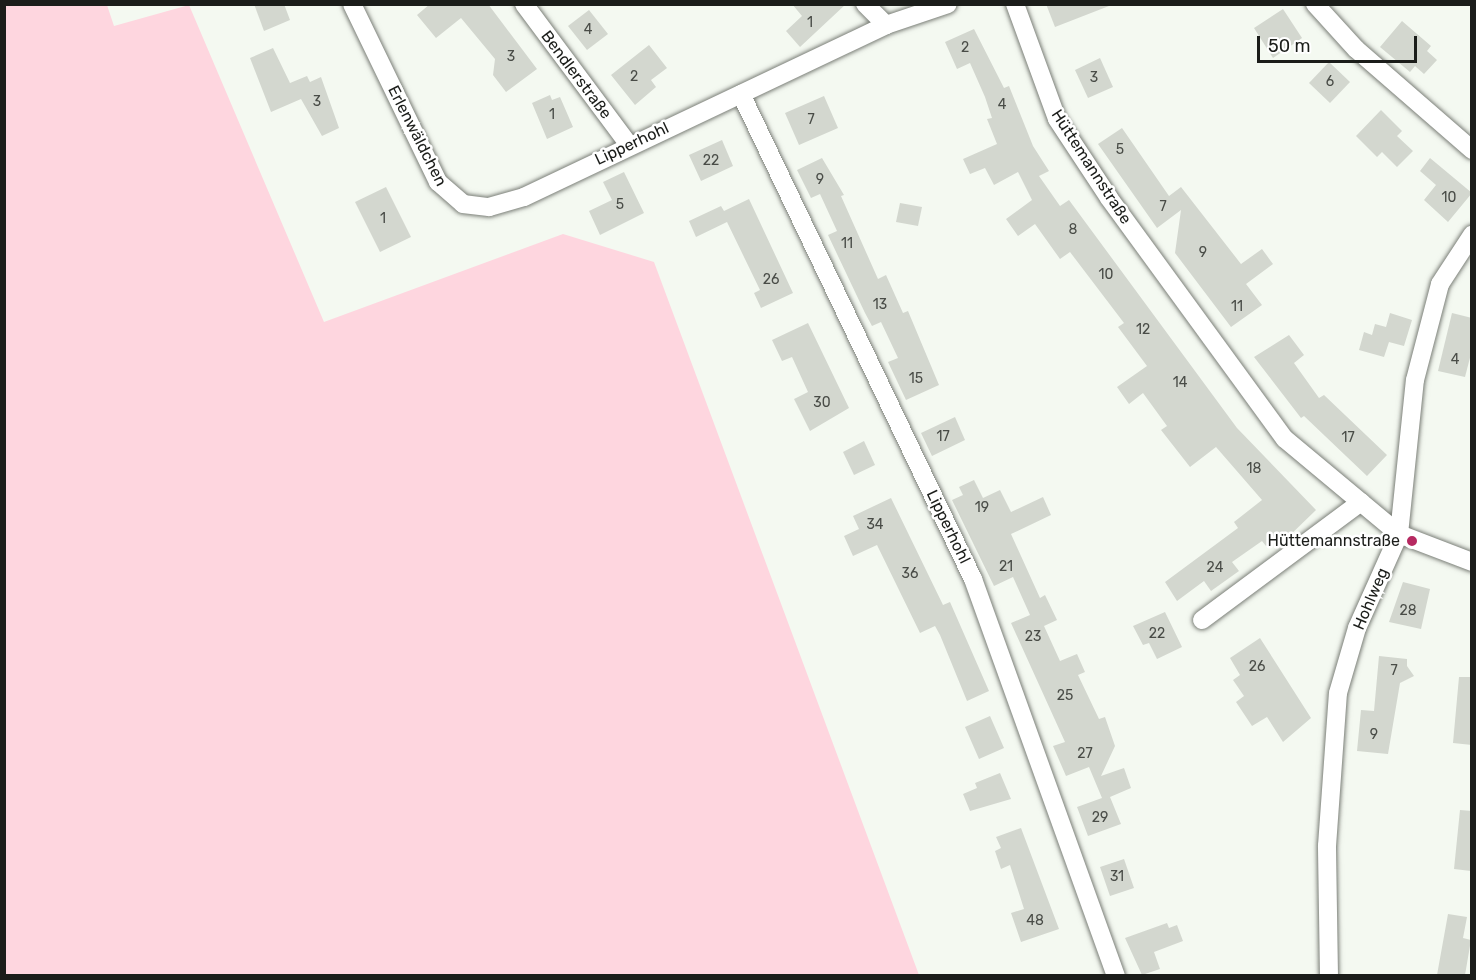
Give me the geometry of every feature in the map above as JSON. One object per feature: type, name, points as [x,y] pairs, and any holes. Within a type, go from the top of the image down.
[{"type":"street","name":"Erlenwäldchen","points":[[352,4],[445,192],[476,207],[524,197]]},
{"type":"street","name":"Bendlerstraße","points":[[524,4],[629,145]]},
{"type":"street","points":[[865,4],[886,25]]},
{"type":"street","name":"Lipperhohl","points":[[524,197],[629,145],[886,25],[948,4]]},
{"type":"street","name":"Hüttemannstraße","points":[[1015,4],[1057,119],[1109,198],[1285,439],[1399,534],[1472,562]]},
{"type":"street","points":[[1315,4],[1356,49],[1472,150]]},
{"type":"street","name":"Lipperhohl","points":[[741,94],[973,579],[1116,975]]},
{"type":"street","name":"Hohlweg","points":[[1329,975],[1327,846],[1338,693],[1357,628],[1399,534],[1415,380],[1440,284],[1472,235]]},
{"type":"street","points":[[1202,620],[1360,502]]},
{"type":"shaded area","points":[[5,4],[107,5],[114,26],[189,5],[324,322],[563,234],[654,262],[919,975],[5,975]]},
{"type":"building","points":[[254,4],[284,4],[290,20],[264,31]]},
{"type":"building","points":[[430,4],[488,4],[537,69],[506,92],[493,75],[495,59],[461,18],[436,38],[417,15]]},
{"type":"building","points":[[792,4],[846,4],[800,47],[786,31],[802,16]]},
{"type":"building","points":[[1046,4],[1109,4],[1109,6],[1055,27]]},
{"type":"building","points":[[1283,9],[1302,38],[1273,58],[1254,28]]},
{"type":"building","points":[[589,10],[608,34],[587,50],[568,26]]},
{"type":"building","points":[[1402,21],[1431,46],[1427,51],[1437,60],[1424,74],[1415,66],[1410,72],[1380,47]]},
{"type":"building","points":[[974,29],[1004,88],[1009,86],[1033,146],[1049,171],[1039,176],[1060,206],[1069,200],[1237,428],[1316,510],[1283,542],[1278,537],[1266,546],[1262,541],[1232,562],[1239,571],[1211,591],[1204,581],[1177,601],[1165,582],[1238,528],[1234,522],[1262,500],[1216,447],[1190,467],[1161,430],[1167,426],[1143,393],[1129,404],[1117,387],[1147,366],[1118,327],[1124,323],[1070,252],[1060,259],[1035,224],[1018,236],[1006,219],[1032,200],[1018,172],[994,185],[985,168],[970,174],[963,159],[997,144],[987,119],[992,118],[985,97],[970,63],[957,69],[945,42]]},
{"type":"building","points":[[649,45],[667,68],[651,80],[656,87],[635,105],[611,75]]},
{"type":"building","points":[[273,48],[290,83],[307,76],[310,82],[321,77],[339,128],[322,136],[301,99],[271,112],[250,58]]},
{"type":"building","points":[[1100,58],[1113,87],[1088,98],[1075,70]]},
{"type":"building","points":[[1329,62],[1350,82],[1330,103],[1309,83]]},
{"type":"building","points":[[550,95],[552,100],[560,97],[573,127],[547,139],[532,103]]},
{"type":"building","points":[[824,96],[838,128],[799,145],[785,113]]},
{"type":"building","points":[[1381,110],[1402,131],[1397,136],[1413,151],[1397,167],[1382,152],[1377,157],[1356,136]]},
{"type":"building","points":[[1122,128],[1169,196],[1181,187],[1241,264],[1262,249],[1273,264],[1246,284],[1262,305],[1231,327],[1175,253],[1181,210],[1157,228],[1098,144]]},
{"type":"building","points":[[722,140],[733,166],[701,181],[689,155]]},
{"type":"building","points":[[822,158],[844,195],[841,196],[878,279],[886,275],[903,313],[908,311],[939,385],[906,400],[888,362],[898,358],[881,322],[872,326],[828,235],[837,231],[820,194],[811,198],[797,170]]},
{"type":"building","points":[[1430,158],[1472,193],[1448,222],[1424,200],[1436,185],[1420,171]]},
{"type":"building","points":[[624,172],[644,213],[600,235],[589,211],[612,200],[603,182]]},
{"type":"building","points":[[386,187],[411,237],[380,252],[355,202]]},
{"type":"building","points":[[749,199],[793,293],[761,308],[754,293],[760,290],[727,222],[696,237],[689,221],[721,206],[724,211]]},
{"type":"building","points":[[900,203],[922,207],[918,226],[896,222]]},
{"type":"building","points":[[1390,313],[1412,320],[1404,346],[1389,342],[1384,357],[1359,350],[1364,332],[1372,335],[1375,324],[1386,327]]},
{"type":"building","points":[[1452,313],[1472,318],[1472,350],[1465,377],[1438,371]]},
{"type":"building","points":[[808,323],[849,408],[810,431],[794,399],[808,392],[792,357],[782,361],[772,340]]},
{"type":"building","points":[[1289,335],[1304,355],[1294,363],[1319,398],[1324,395],[1387,455],[1367,476],[1304,416],[1301,418],[1254,357]]},
{"type":"building","points":[[955,417],[965,440],[932,456],[921,433]]},
{"type":"building","points":[[864,441],[875,465],[854,475],[843,452]]},
{"type":"building","points":[[974,480],[983,498],[1000,490],[1011,512],[1043,497],[1051,515],[1011,534],[1040,598],[1045,595],[1057,620],[1044,626],[1060,661],[1077,654],[1085,672],[1078,675],[1099,719],[1105,717],[1115,746],[1101,776],[1124,768],[1131,788],[1110,797],[1121,824],[1088,836],[1077,807],[1102,798],[1089,767],[1066,776],[1053,746],[1065,742],[1011,623],[1030,615],[1013,577],[994,586],[952,500],[963,495],[959,487]]},
{"type":"building","points":[[891,498],[943,605],[950,602],[989,691],[967,701],[935,626],[920,633],[877,545],[853,556],[844,536],[859,529],[853,516]]},
{"type":"building","points":[[1403,582],[1430,589],[1421,629],[1389,622]]},
{"type":"building","points":[[1165,612],[1182,647],[1157,659],[1149,643],[1143,645],[1133,626]]},
{"type":"building","points":[[1260,638],[1311,718],[1283,742],[1267,717],[1252,726],[1236,702],[1244,696],[1233,680],[1240,675],[1230,658]]},
{"type":"building","points":[[1379,656],[1407,659],[1407,666],[1414,676],[1400,683],[1388,754],[1357,751],[1361,710],[1374,711]]},
{"type":"building","points":[[1459,677],[1472,677],[1472,745],[1453,743]]},
{"type":"building","points":[[990,716],[1004,748],[979,759],[965,727]]},
{"type":"building","points":[[1000,773],[1011,799],[970,811],[963,794],[977,788],[975,783]]},
{"type":"building","points":[[1460,810],[1472,811],[1471,871],[1454,869]]},
{"type":"building","points":[[1021,828],[1059,929],[1021,942],[1011,913],[1024,909],[1010,865],[1001,869],[995,851],[1001,848],[996,837]]},
{"type":"building","points":[[1124,859],[1134,888],[1110,896],[1100,867]]},
{"type":"building","points":[[1448,914],[1467,917],[1463,938],[1471,940],[1465,975],[1437,975]]},
{"type":"building","points":[[1167,923],[1169,928],[1177,925],[1183,941],[1154,952],[1160,969],[1142,975],[1125,938]]},
{"type":"place","name":"Hüttemannstraße","points":[[1412,541]]}]
